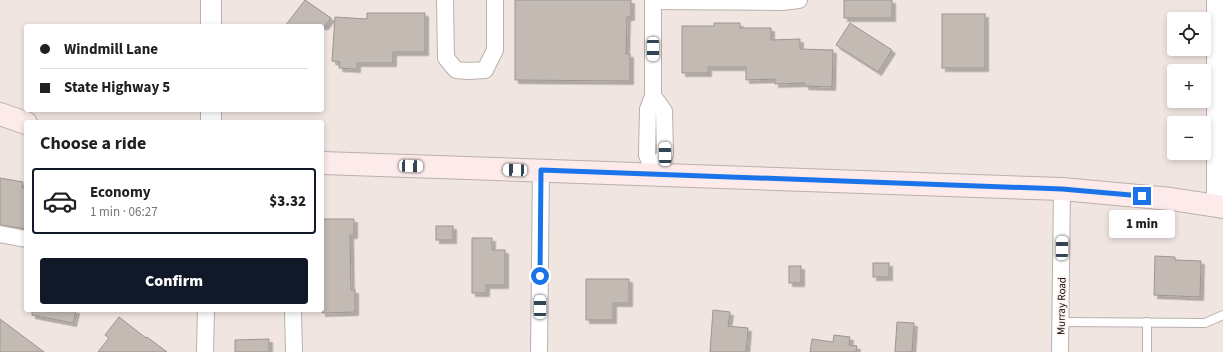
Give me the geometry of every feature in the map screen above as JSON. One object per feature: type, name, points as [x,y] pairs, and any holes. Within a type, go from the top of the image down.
[{"type":"main road","points":[[0,114],[24,122]]},
{"type":"main road","points":[[324,163],[1062,189],[1171,199],[1219,207]]},
{"type":"street","points":[[211,0],[211,24]]},
{"type":"street","points":[[445,0],[446,58],[456,70],[468,71],[485,70],[495,50],[495,0]]},
{"type":"street","points":[[654,174],[647,155],[648,109],[653,96],[653,1],[782,2],[799,0]]},
{"type":"street","points":[[1215,0],[1219,207]]},
{"type":"street","points":[[539,352],[541,170]]},
{"type":"street","name":"Murray Road","points":[[1060,352],[1062,189]]},
{"type":"street","points":[[0,234],[24,239]]},
{"type":"street","points":[[205,352],[206,312]]},
{"type":"street","points":[[294,312],[294,352]]},
{"type":"lane","points":[[1060,322],[1205,322],[1223,316]]},
{"type":"lane","points":[[1147,322],[1147,352]]},
{"type":"building","points":[[305,0],[331,18],[325,26],[324,24],[287,24]]},
{"type":"building","points":[[515,0],[631,0],[631,17],[627,17],[626,54],[630,54],[630,81],[515,80]]},
{"type":"building","points":[[844,0],[892,0],[892,18],[844,18]]},
{"type":"building","points":[[367,13],[425,13],[425,52],[393,52],[393,63],[357,63],[357,69],[339,68],[340,62],[332,61],[335,17],[367,19]]},
{"type":"building","points":[[942,14],[985,14],[985,68],[942,68]]},
{"type":"building","points":[[714,23],[740,23],[740,28],[771,28],[771,40],[800,39],[800,49],[833,50],[832,87],[805,86],[805,83],[775,84],[775,79],[746,80],[746,67],[708,67],[708,73],[682,73],[682,26],[714,26]]},
{"type":"building","points":[[850,23],[892,50],[878,72],[836,45]]},
{"type":"building","points":[[0,178],[23,182],[24,229],[0,225]]},
{"type":"building","points":[[324,219],[354,219],[354,235],[350,235],[351,290],[355,290],[355,312],[322,313],[324,312]]},
{"type":"building","points":[[436,226],[453,226],[453,240],[436,240]]},
{"type":"building","points":[[472,238],[492,238],[492,250],[505,250],[505,285],[486,285],[486,293],[472,293]]},
{"type":"building","points":[[1155,256],[1175,257],[1175,260],[1201,261],[1200,297],[1154,295]]},
{"type":"building","points":[[873,263],[889,263],[889,277],[873,277]]},
{"type":"building","points":[[789,266],[801,266],[801,283],[789,283]]},
{"type":"building","points":[[586,279],[629,279],[629,303],[613,303],[613,320],[586,320]]},
{"type":"building","points":[[713,310],[730,312],[728,326],[748,328],[746,352],[710,352]]},
{"type":"building","points":[[32,312],[76,312],[73,323],[32,315]]},
{"type":"building","points":[[119,317],[167,352],[98,352],[109,338],[105,335]]},
{"type":"building","points":[[0,319],[44,352],[0,352]]},
{"type":"building","points":[[897,322],[914,323],[912,352],[895,352]]},
{"type":"building","points":[[834,335],[850,337],[849,345],[857,346],[856,352],[810,352],[812,339],[833,342]]},
{"type":"building","points":[[269,339],[269,352],[235,352],[235,340]]},
{"type":"route","points":[[540,276],[541,170],[1062,189],[1142,196]]}]
